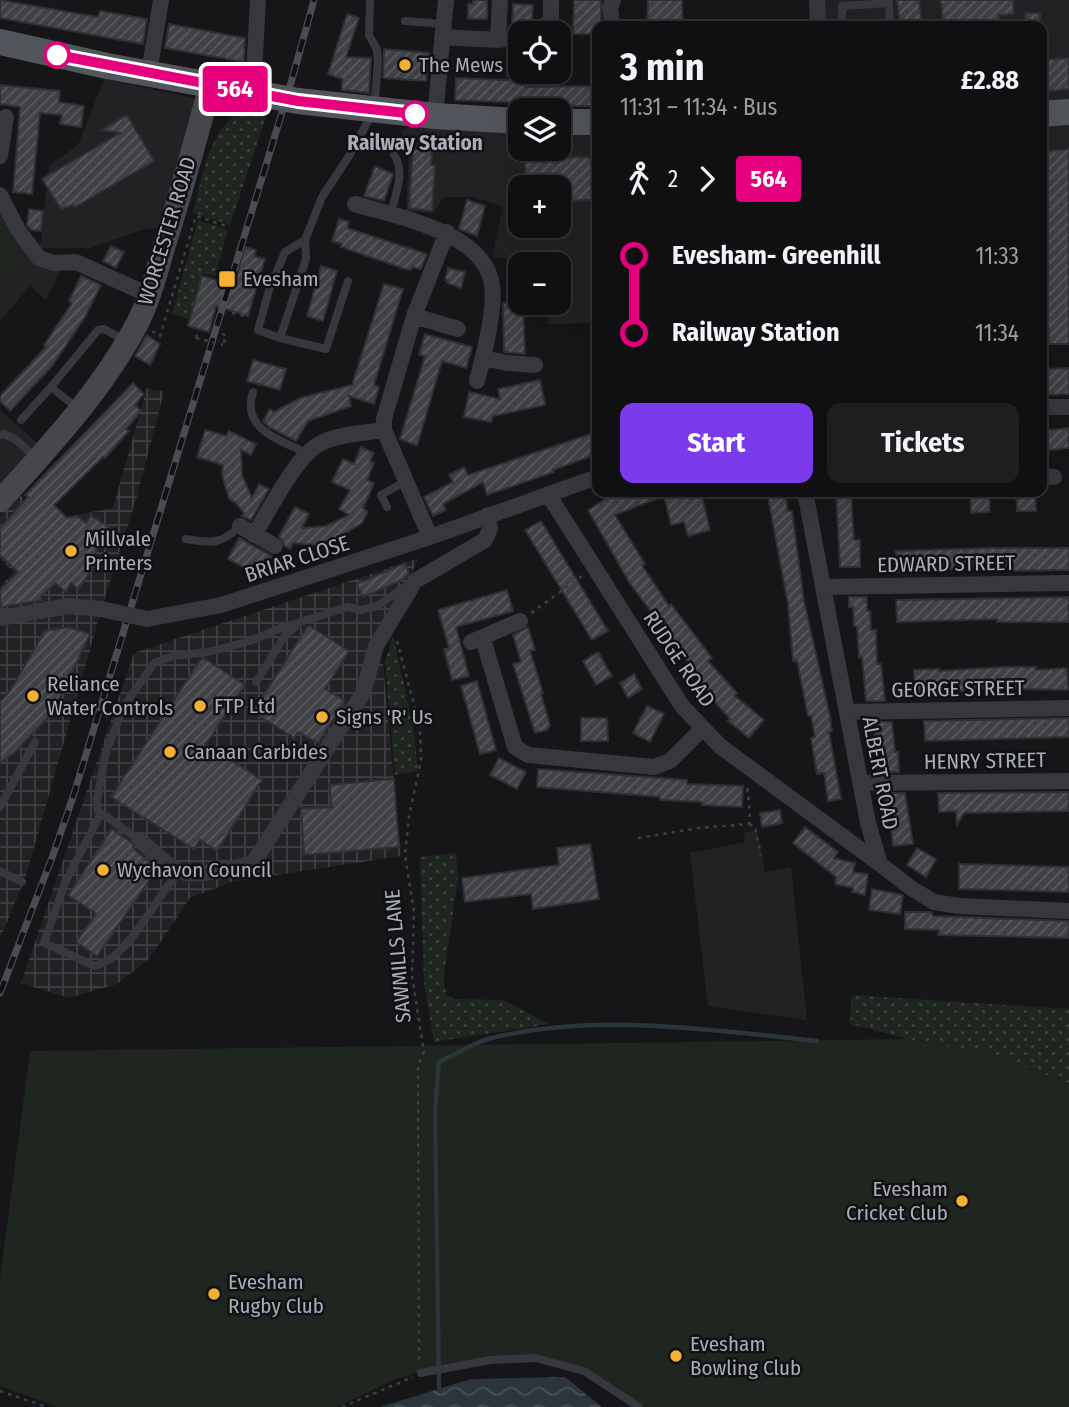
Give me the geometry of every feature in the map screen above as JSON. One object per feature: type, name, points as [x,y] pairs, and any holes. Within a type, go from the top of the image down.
[{"type":"main road","points":[[0,42],[107,66],[298,101],[435,116],[508,120]]},
{"type":"main road","name":"WORCESTER ROAD","points":[[0,501],[79,410],[116,360],[132,332],[149,295],[211,84]]},
{"type":"main road","points":[[1047,114],[1069,112]]},
{"type":"main road","points":[[571,122],[592,122]]},
{"type":"street","points":[[149,73],[161,0]]},
{"type":"street","points":[[257,93],[258,0]]},
{"type":"street","points":[[435,116],[446,0]]},
{"type":"street","points":[[498,40],[500,0]]},
{"type":"street","points":[[551,0],[551,21]]},
{"type":"street","points":[[611,21],[610,7],[613,0]]},
{"type":"street","points":[[817,0],[818,21]]},
{"type":"street","points":[[443,30],[498,40],[508,39]]},
{"type":"street","points":[[0,156],[3,125]]},
{"type":"street","points":[[0,195],[29,248],[39,258],[53,263],[76,262],[149,295]]},
{"type":"street","points":[[355,204],[447,232],[475,254],[490,276],[493,299],[477,382]]},
{"type":"street","points":[[430,537],[384,430],[384,419],[414,316],[447,232]]},
{"type":"street","points":[[414,316],[458,328]]},
{"type":"street","points":[[482,358],[536,365]]},
{"type":"street","points":[[1047,407],[1069,408]]},
{"type":"street","points":[[275,546],[247,531],[302,458],[318,444],[339,436],[384,430]]},
{"type":"street","name":"BRIAR CLOSE","points":[[0,618],[68,606],[101,609],[147,619],[220,605],[430,537],[592,479]]},
{"type":"street","name":"RUDGE ROAD","points":[[548,494],[682,706],[702,729],[880,864]]},
{"type":"street","name":"ALBERT ROAD","points":[[806,497],[860,783],[880,864]]},
{"type":"street","points":[[142,842],[180,871],[190,873],[253,863],[363,693],[376,646],[415,581],[485,540],[490,529],[488,515]]},
{"type":"street","name":"EDWARD STREET","points":[[824,587],[1069,583]]},
{"type":"street","points":[[520,621],[477,640],[515,747],[528,755],[654,767],[670,761],[702,729]]},
{"type":"street","name":"GEORGE STREET","points":[[847,712],[1069,708]]},
{"type":"street","name":"HENRY STREET","points":[[860,783],[1069,781]]},
{"type":"street","points":[[880,864],[934,902],[959,906],[1069,911]]},
{"type":"lane","points":[[280,338],[306,259],[304,240],[322,197],[349,156],[374,110],[378,62],[377,50],[369,35],[370,0]]},
{"type":"lane","points":[[842,21],[842,6],[889,3],[890,21]]},
{"type":"lane","points":[[405,20],[443,30]]},
{"type":"lane","points":[[390,215],[400,175],[398,160],[394,155]]},
{"type":"lane","points":[[304,240],[285,252],[269,290],[258,330],[326,349],[348,281]]},
{"type":"lane","points":[[21,420],[98,330],[132,332]]},
{"type":"lane","points":[[51,387],[79,410]]},
{"type":"lane","points":[[253,392],[249,410],[255,423],[267,434],[307,453]]},
{"type":"lane","points":[[0,435],[15,439],[37,460]]},
{"type":"lane","points":[[387,507],[382,495],[406,481]]},
{"type":"lane","points":[[186,539],[211,543],[247,531]]},
{"type":"lane","points":[[142,842],[97,811],[97,800],[106,752],[124,706],[154,663],[173,656],[208,652],[250,641],[348,607],[361,610],[377,606],[415,581]]},
{"type":"lane","points":[[256,682],[286,634],[300,622]]},
{"type":"lane","points":[[0,807],[35,742]]},
{"type":"lane","points":[[101,813],[65,883],[44,943],[95,966],[104,964],[131,938],[167,885],[180,871]]},
{"type":"lane","points":[[0,871],[22,882]]},
{"type":"lane","points":[[421,1373],[490,1360],[535,1358],[584,1371],[639,1407]]},
{"type":"path","points":[[132,332],[160,336],[196,216],[229,227]]},
{"type":"path","points":[[232,313],[249,318],[252,307]]},
{"type":"path","points":[[199,329],[197,338],[223,345],[226,335],[222,334]]},
{"type":"path","points":[[520,621],[594,568]]},
{"type":"path","name":"SAWMILLS LANE","points":[[390,625],[399,644],[420,727],[421,760],[409,816],[405,855],[414,912],[412,976],[424,1052],[418,1065],[418,1354],[421,1373]]},
{"type":"path","points":[[746,765],[749,824]]},
{"type":"path","points":[[638,838],[699,828],[749,824],[755,827],[761,855]]},
{"type":"path","points":[[341,1407],[421,1373]]},
{"type":"path","points":[[0,1391],[47,1407]]},
{"type":"shaded area","points":[[822,0],[1069,0],[1069,292],[1047,293],[1047,21],[822,21]]},
{"type":"shaded area","points":[[104,79],[203,100],[169,226],[142,230],[90,248],[40,248],[49,166],[78,145]]},
{"type":"shaded area","points":[[257,105],[269,108],[230,225],[193,213],[207,159],[219,134],[237,113]]},
{"type":"shaded area","points":[[437,113],[508,116],[508,161],[571,161],[571,118],[592,119],[592,323],[548,324],[548,315],[571,315],[571,252],[508,252],[508,258],[492,258],[503,206],[473,197],[444,197],[433,213],[406,211],[409,152],[401,131]]},
{"type":"shaded area","points":[[0,205],[28,257],[42,267],[60,271],[46,300],[30,286],[0,321]]},
{"type":"shaded area","points":[[0,214],[25,264],[0,277]]},
{"type":"shaded area","points":[[198,220],[228,230],[215,276],[203,273],[190,319],[172,314]]},
{"type":"shaded area","points":[[147,388],[164,392],[137,496],[102,607],[26,876],[0,939],[0,587],[14,572],[0,559],[0,516],[21,496],[57,528],[66,517],[113,508]]},
{"type":"shaded area","points":[[0,410],[43,448],[0,497]]},
{"type":"shaded area","points":[[419,558],[370,655],[383,664],[401,856],[231,882],[190,898],[150,958],[117,984],[69,998],[21,983],[134,653]]},
{"type":"shaded area","points":[[393,635],[414,730],[418,771],[395,775],[385,662]]},
{"type":"shaded area","points":[[757,830],[765,872],[791,867],[807,1020],[708,1006],[690,853],[745,842],[744,833]]},
{"type":"shaded area","points":[[456,853],[458,878],[443,981],[447,995],[453,999],[503,1000],[549,1024],[434,1042],[424,983],[420,857]]},
{"type":"shaded area","points":[[852,995],[1069,1009],[1069,1083],[991,1054],[908,1039],[850,1024]]},
{"type":"shaded area","points":[[908,1039],[991,1054],[1069,1083],[1069,1407],[646,1407],[585,1369],[546,1359],[495,1356],[443,1364],[396,1379],[337,1407],[58,1407],[0,1386],[0,1279],[30,1051]]},
{"type":"water","points":[[565,1377],[602,1407],[380,1407],[471,1379]]},
{"type":"building","points":[[0,0],[98,17],[100,11],[147,19],[143,44],[0,18]]},
{"type":"building","points":[[473,0],[487,0],[487,19],[468,19],[468,4],[473,4]]},
{"type":"building","points":[[574,0],[601,0],[601,21],[592,21],[592,34],[573,34]]},
{"type":"building","points":[[648,0],[682,0],[683,21],[647,21]]},
{"type":"building","points":[[897,0],[919,0],[921,21],[899,21]]},
{"type":"building","points":[[941,0],[1013,0],[1014,14],[999,15],[1000,21],[943,21]]},
{"type":"building","points":[[513,4],[533,5],[532,20],[512,21]]},
{"type":"building","points":[[1025,13],[1040,13],[1040,21],[1026,21]]},
{"type":"building","points":[[347,14],[359,18],[346,57],[371,58],[369,93],[342,90],[342,79],[328,74]]},
{"type":"building","points":[[169,24],[245,38],[244,62],[165,48]]},
{"type":"building","name":"The Mews","points":[[384,49],[429,53],[426,81],[383,78]]},
{"type":"building","points":[[1069,58],[1069,89],[1047,91],[1047,60]]},
{"type":"building","points":[[456,78],[508,80],[508,84],[526,84],[526,87],[592,86],[592,106],[571,106],[571,98],[508,98],[508,102],[455,100]]},
{"type":"building","points":[[0,85],[60,91],[59,102],[84,106],[81,127],[60,124],[62,115],[40,113],[32,194],[13,192],[20,107],[0,104]]},
{"type":"building","points":[[127,115],[154,161],[75,207],[73,205],[61,209],[42,179],[120,133],[102,130]]},
{"type":"building","points":[[413,149],[432,150],[431,165],[435,165],[432,211],[409,208]]},
{"type":"building","points":[[1069,149],[1069,344],[1049,344],[1047,332],[1047,151]]},
{"type":"building","points":[[571,157],[592,158],[592,199],[571,201],[571,175],[526,175],[525,161],[571,161]]},
{"type":"building","points":[[375,166],[393,174],[384,201],[364,196]]},
{"type":"building","points":[[467,200],[485,206],[477,236],[459,229]]},
{"type":"building","points":[[29,209],[43,211],[41,231],[31,230],[27,225]]},
{"type":"building","points":[[339,219],[349,222],[347,228],[427,254],[421,269],[412,267],[408,270],[341,247],[342,244],[332,241]]},
{"type":"building","points":[[111,246],[124,252],[116,268],[103,261]]},
{"type":"building","points":[[245,247],[256,250],[254,256],[265,259],[248,316],[216,306],[209,332],[188,326],[202,276],[234,285]]},
{"type":"building","points":[[321,266],[337,271],[323,321],[307,316]]},
{"type":"building","points":[[448,268],[465,272],[461,288],[445,280]]},
{"type":"building","points":[[81,276],[101,285],[85,317],[53,365],[10,411],[0,401],[0,396],[46,347],[44,345],[72,303],[69,301]]},
{"type":"building","points":[[384,284],[403,289],[374,385],[379,387],[374,404],[349,396],[351,406],[308,421],[296,441],[269,427],[263,421],[270,409],[274,412],[300,398],[352,385]]},
{"type":"building","points":[[503,303],[508,303],[508,315],[523,315],[525,354],[504,352]]},
{"type":"building","points":[[425,334],[472,347],[466,368],[442,361],[417,446],[400,439],[425,356],[419,355]]},
{"type":"building","points":[[147,335],[160,344],[150,365],[135,356]]},
{"type":"building","points":[[253,360],[286,369],[280,390],[247,381]]},
{"type":"building","points":[[1069,368],[1069,394],[1048,395],[1047,369]]},
{"type":"building","points":[[540,380],[545,405],[493,416],[491,422],[464,417],[469,392],[500,399],[498,389]]},
{"type":"building","points":[[133,383],[144,394],[135,405],[141,411],[126,429],[129,431],[105,458],[54,505],[67,518],[77,516],[86,523],[91,516],[111,528],[94,555],[99,559],[78,589],[71,583],[66,592],[55,583],[40,597],[42,600],[1,607],[0,590],[18,572],[0,555],[0,528],[28,497],[25,495]]},
{"type":"building","points":[[1069,428],[1069,448],[1047,450],[1047,430]]},
{"type":"building","points":[[205,430],[226,436],[229,431],[256,444],[251,455],[241,450],[242,475],[252,498],[259,484],[269,489],[251,520],[242,516],[244,513],[229,499],[222,475],[223,465],[197,457]]},
{"type":"building","points":[[592,434],[592,456],[487,495],[483,482],[443,504],[446,510],[433,516],[424,497],[453,482],[449,475],[464,467],[468,475]]},
{"type":"building","points":[[361,447],[374,453],[370,461],[374,463],[367,480],[374,483],[363,508],[368,512],[362,523],[324,543],[293,543],[290,549],[285,546],[279,536],[295,507],[309,514],[302,528],[326,526],[349,515],[339,509],[350,490],[332,482],[343,459],[354,464]]},
{"type":"building","points":[[609,497],[661,497],[615,515],[645,564],[642,565],[669,606],[671,604],[712,658],[708,661],[737,693],[734,695],[764,720],[749,738],[728,721],[730,719],[699,684],[702,681],[629,582],[588,510]]},
{"type":"building","points":[[664,497],[702,497],[710,530],[688,536],[684,522],[671,525]]},
{"type":"building","points":[[768,497],[786,497],[788,511],[792,511],[804,601],[830,716],[832,731],[829,732],[841,799],[828,801],[824,773],[817,774],[811,738],[815,737],[811,716],[808,716],[797,661],[793,661],[788,604]]},
{"type":"building","points":[[836,497],[851,497],[854,540],[860,540],[860,567],[840,567]]},
{"type":"building","points":[[970,497],[989,497],[990,512],[971,513]]},
{"type":"building","points":[[1016,497],[1035,497],[1036,511],[1017,511]]},
{"type":"building","points":[[541,521],[608,631],[592,640],[525,530]]},
{"type":"building","points":[[239,538],[272,556],[261,576],[228,559]]},
{"type":"building","points":[[1069,548],[1069,570],[997,571],[996,567],[898,572],[896,551]]},
{"type":"building","points":[[405,563],[409,573],[404,579],[363,597],[357,584]]},
{"type":"building","points":[[507,590],[513,611],[456,627],[469,676],[452,680],[444,649],[449,648],[438,610]]},
{"type":"building","points":[[849,597],[867,597],[871,630],[876,630],[877,664],[881,664],[885,701],[866,701],[857,626],[854,626],[853,607],[849,607]]},
{"type":"building","points":[[1069,597],[1069,622],[997,622],[997,619],[897,622],[896,600]]},
{"type":"building","points":[[310,626],[349,651],[325,689],[345,701],[318,743],[298,732],[294,738],[253,712]]},
{"type":"building","name":"Reliance Water Controls","points":[[68,627],[90,634],[53,712],[14,753],[0,763],[0,702],[10,691],[45,631]]},
{"type":"building","points":[[528,627],[535,650],[530,651],[550,725],[547,730],[535,733],[513,664],[521,662],[513,635]]},
{"type":"building","points":[[598,652],[612,676],[596,685],[583,661]]},
{"type":"building","points":[[205,659],[245,685],[206,744],[262,780],[217,851],[200,840],[194,849],[111,797],[200,660]]},
{"type":"building","points":[[1036,667],[1036,670],[1067,668],[1068,690],[1011,689],[915,693],[914,670]]},
{"type":"building","points":[[634,674],[642,689],[628,698],[620,683]]},
{"type":"building","points":[[477,681],[496,750],[480,754],[461,686]]},
{"type":"building","points":[[647,706],[664,714],[650,742],[633,733]]},
{"type":"building","points":[[581,718],[607,718],[608,741],[581,741]]},
{"type":"building","points":[[1069,718],[1069,737],[925,741],[924,721]]},
{"type":"building","points":[[873,722],[892,722],[899,772],[879,772]]},
{"type":"building","points":[[499,758],[526,772],[517,789],[490,775]]},
{"type":"building","points":[[538,769],[687,780],[687,784],[743,786],[742,807],[537,787]]},
{"type":"building","points":[[394,779],[399,847],[304,855],[301,809],[332,807],[329,785]]},
{"type":"building","points":[[1069,792],[1069,811],[964,813],[957,825],[956,811],[939,812],[938,793]]},
{"type":"building","points":[[885,793],[905,793],[913,844],[893,846]]},
{"type":"building","points":[[780,810],[782,823],[762,827],[760,813]]},
{"type":"building","points":[[805,827],[838,852],[834,858],[855,863],[853,872],[868,874],[865,895],[852,892],[853,888],[835,884],[836,877],[793,843]]},
{"type":"building","points":[[112,829],[132,843],[135,850],[157,869],[97,956],[76,942],[96,914],[68,895]]},
{"type":"building","points":[[590,844],[599,899],[533,909],[531,894],[465,902],[462,878],[559,865],[557,848]]},
{"type":"building","points":[[917,848],[936,859],[926,877],[907,865]]},
{"type":"building","points":[[959,864],[1069,867],[1069,892],[959,889]]},
{"type":"building","points":[[872,889],[903,895],[900,914],[869,910]]},
{"type":"building","points":[[905,912],[931,912],[933,916],[1069,921],[1069,938],[938,935],[939,930],[905,929]]},
{"type":"waterway","points":[[439,1388],[435,1110],[439,1062],[488,1039],[569,1026],[694,1028],[817,1041]]},
{"type":"railway","points":[[0,993],[73,797],[314,0]]},
{"type":"bus line","name":"564","points":[[57,55],[298,101],[415,114]]},
{"type":"place","name":"The Mews","points":[[405,65]]},
{"type":"place","name":"Railway Station","points":[[415,114]]},
{"type":"place","name":"Evesham","points":[[227,279]]},
{"type":"place","name":"Millvale Printers","points":[[71,551]]},
{"type":"place","name":"Reliance Water Controls","points":[[33,696]]},
{"type":"place","name":"FTP Ltd","points":[[200,706]]},
{"type":"place","name":"Signs 'R' Us","points":[[322,717]]},
{"type":"place","name":"Canaan Carbides","points":[[170,752]]},
{"type":"place","name":"Wychavon Council","points":[[103,870]]},
{"type":"place","name":"Evesham Cricket Club","points":[[962,1201]]},
{"type":"place","name":"Evesham Rugby Club","points":[[214,1294]]},
{"type":"place","name":"Evesham Bowling Club","points":[[676,1356]]}]
